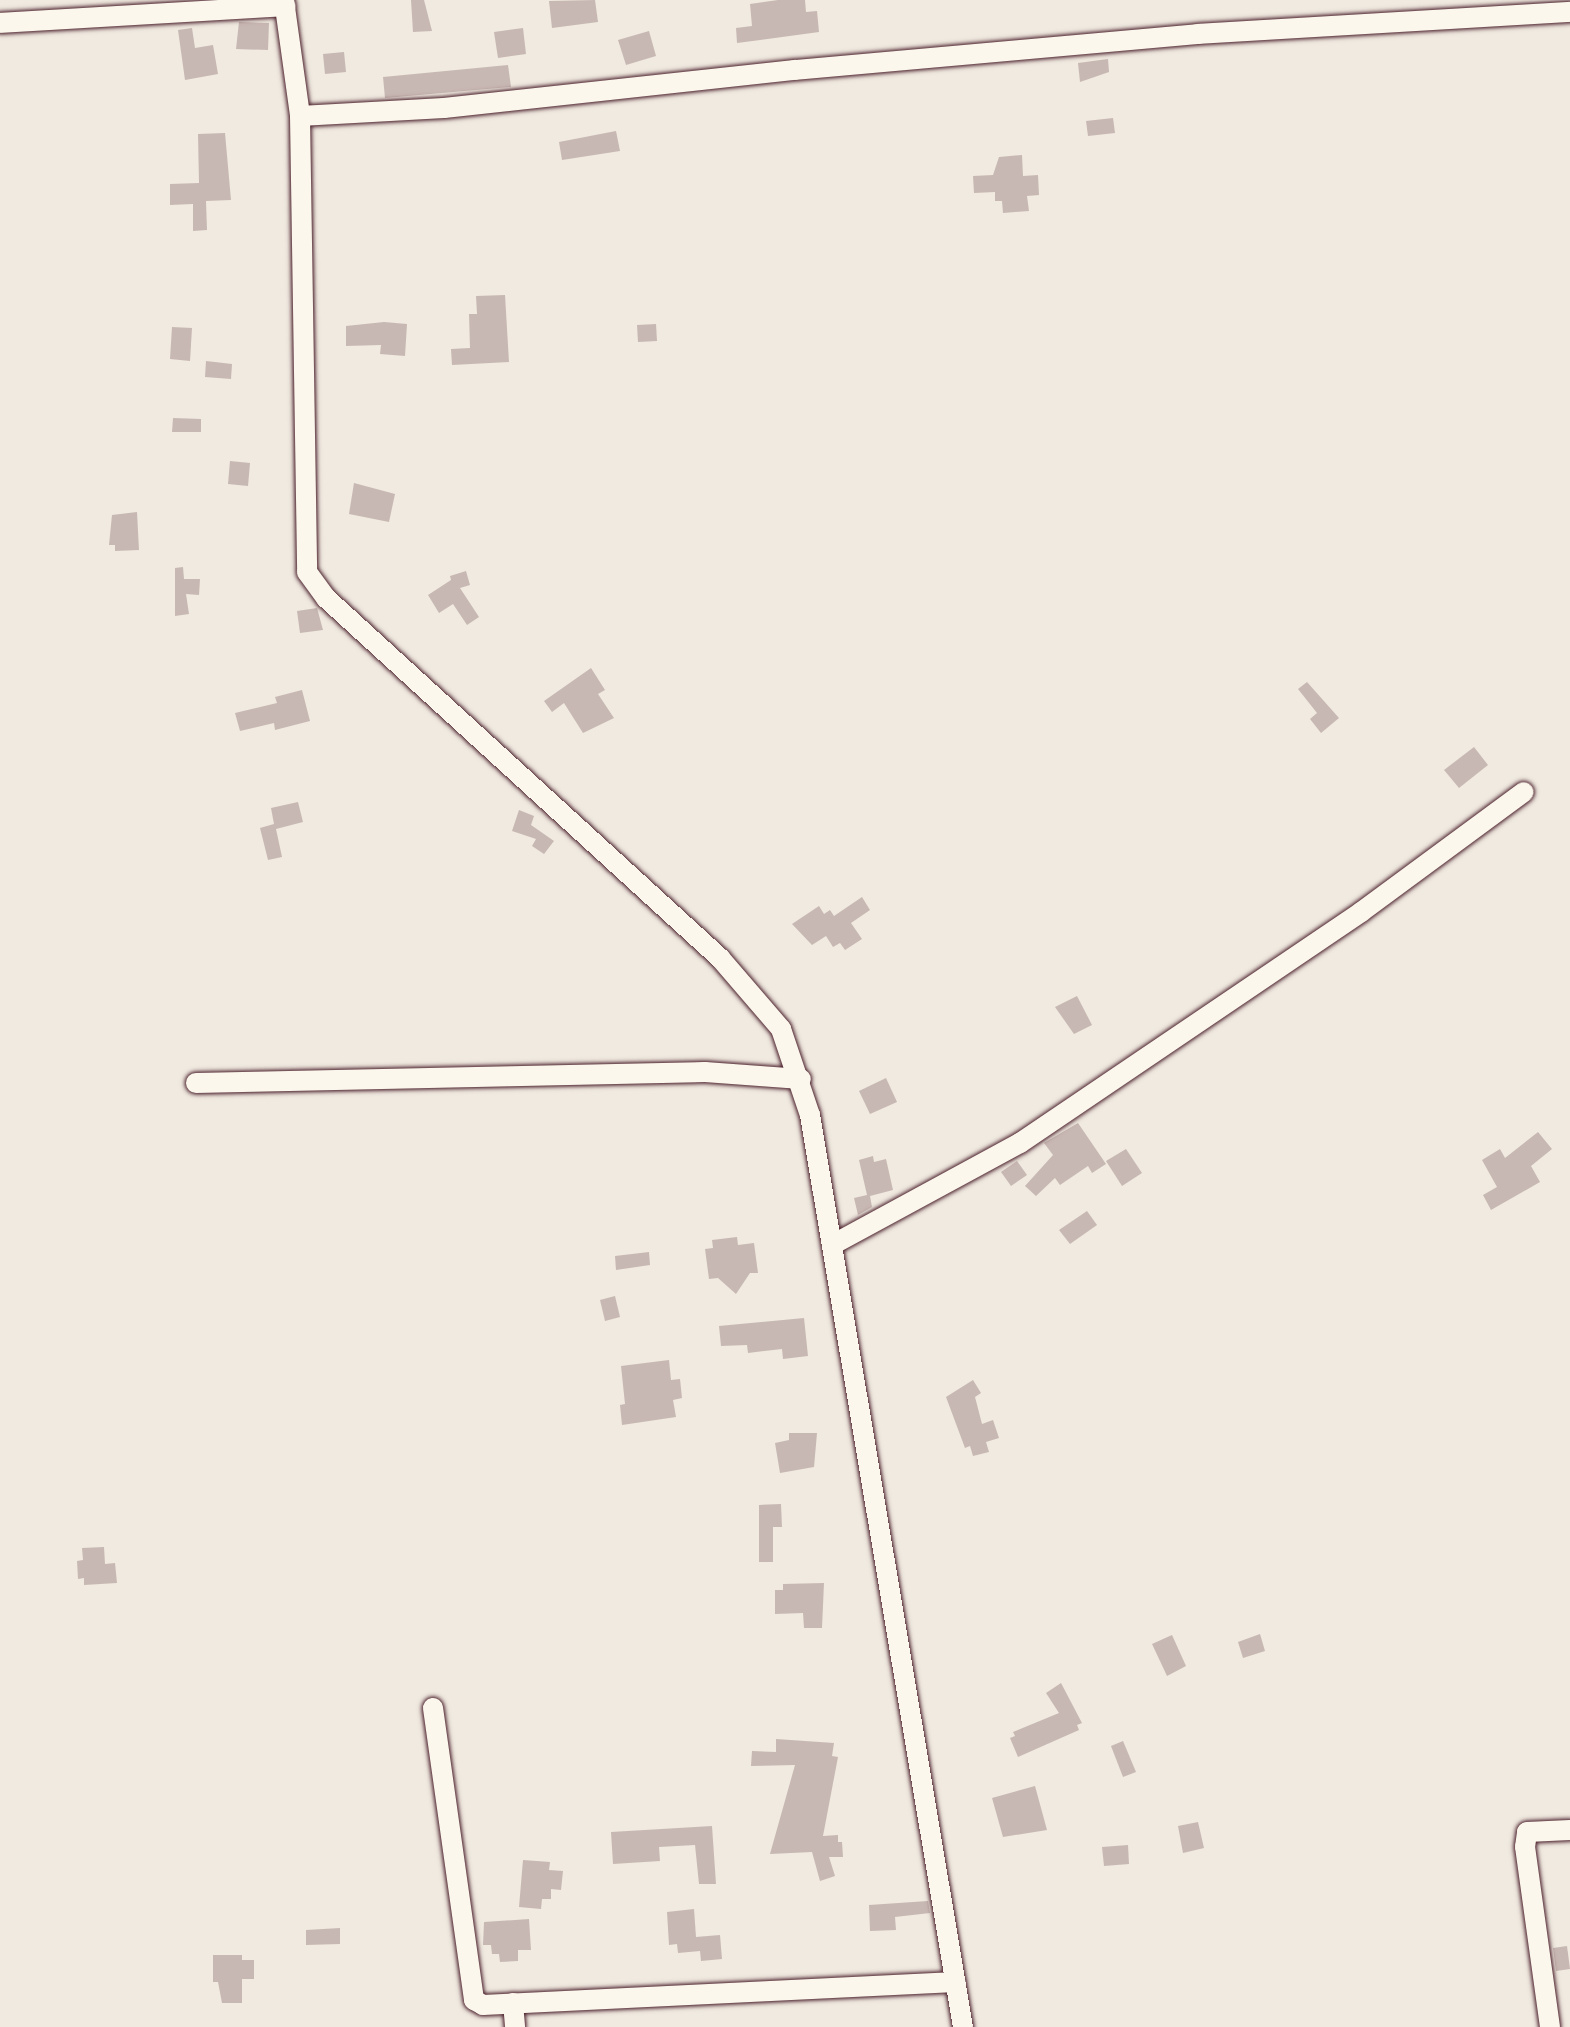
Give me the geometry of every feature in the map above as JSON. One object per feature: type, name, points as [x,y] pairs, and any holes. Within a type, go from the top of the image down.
[{"type":"street","points":[[0,22],[284,3],[300,116],[307,572],[326,598],[720,958],[782,1029],[800,1079],[832,1245],[962,2027]]},
{"type":"street","points":[[300,116],[444,108],[795,70],[1198,34],[1570,12]]},
{"type":"street","points":[[832,1245],[1020,1142],[1361,912],[1524,792]]},
{"type":"street","points":[[196,1083],[705,1072],[800,1079]]},
{"type":"street","points":[[433,1708],[474,2000],[483,2004],[513,2003],[954,1982]]},
{"type":"street","points":[[1550,2027],[1526,1832],[1570,1830]]},
{"type":"street","points":[[513,2003],[515,2027]]},
{"type":"building","points":[[411,0],[424,0],[432,31],[413,32]]},
{"type":"building","points":[[595,0],[598,22],[552,28],[549,1]]},
{"type":"building","points":[[805,0],[806,12],[817,11],[819,32],[737,43],[736,28],[752,26],[750,4]]},
{"type":"building","points":[[239,22],[269,23],[268,50],[236,49]]},
{"type":"building","points":[[192,28],[195,48],[213,45],[218,74],[185,80],[178,30]]},
{"type":"building","points":[[523,28],[526,54],[498,58],[494,32]]},
{"type":"building","points":[[649,31],[656,56],[626,65],[618,40]]},
{"type":"building","points":[[344,52],[346,72],[325,74],[323,54]]},
{"type":"building","points":[[1108,59],[1109,72],[1080,82],[1078,63]]},
{"type":"building","points":[[508,65],[511,87],[385,98],[383,77]]},
{"type":"building","points":[[1113,118],[1115,133],[1088,136],[1086,121]]},
{"type":"building","points":[[616,131],[620,151],[562,160],[559,142]]},
{"type":"building","points":[[225,133],[231,200],[206,201],[207,230],[193,231],[193,204],[170,205],[170,184],[199,183],[198,134]]},
{"type":"building","points":[[1022,155],[1023,176],[1038,175],[1039,195],[1027,196],[1029,211],[1003,213],[1002,201],[995,201],[995,192],[974,193],[973,176],[993,175],[999,157]]},
{"type":"building","points":[[505,295],[509,362],[452,365],[451,349],[470,348],[469,314],[477,314],[476,296]]},
{"type":"building","points":[[407,324],[405,356],[380,354],[381,345],[346,346],[346,326]]},
{"type":"building","points":[[656,324],[657,341],[638,342],[637,325]]},
{"type":"building","points":[[172,327],[192,328],[190,361],[170,359]]},
{"type":"building","points":[[206,361],[232,364],[231,379],[205,377]]},
{"type":"building","points":[[173,418],[201,419],[201,432],[172,432]]},
{"type":"building","points":[[230,461],[250,463],[248,486],[228,484]]},
{"type":"building","points":[[354,483],[395,494],[389,522],[349,514]]},
{"type":"building","points":[[137,512],[139,550],[115,551],[115,545],[109,545],[112,515]]},
{"type":"building","points":[[183,567],[184,579],[200,579],[199,595],[186,594],[189,614],[175,616],[175,568]]},
{"type":"building","points":[[466,571],[470,585],[460,588],[479,617],[467,625],[453,604],[439,613],[428,595],[451,580],[450,576]]},
{"type":"building","points":[[317,608],[323,630],[300,633],[297,611]]},
{"type":"building","points":[[591,668],[605,690],[598,694],[614,718],[583,733],[564,703],[552,712],[544,701]]},
{"type":"building","points":[[1307,682],[1339,718],[1321,733],[1310,719],[1317,713],[1298,689]]},
{"type":"building","points":[[302,690],[310,721],[275,730],[274,723],[240,731],[235,713],[277,703],[275,697]]},
{"type":"building","points":[[1474,747],[1488,765],[1459,788],[1444,770]]},
{"type":"building","points":[[298,802],[303,822],[276,829],[282,857],[268,860],[260,828],[274,824],[271,808]]},
{"type":"building","points":[[519,810],[534,816],[531,825],[554,841],[544,854],[532,846],[536,839],[512,831]]},
{"type":"building","points":[[862,897],[870,910],[851,923],[862,939],[845,950],[840,943],[833,947],[826,936],[812,945],[792,924],[819,906],[824,914],[830,910],[834,916]]},
{"type":"building","points":[[1077,996],[1092,1025],[1074,1034],[1055,1007]]},
{"type":"building","points":[[886,1078],[897,1102],[870,1114],[859,1091]]},
{"type":"building","points":[[1078,1123],[1106,1164],[1092,1173],[1088,1166],[1060,1185],[1055,1178],[1036,1196],[1025,1186],[1053,1155],[1044,1143]]},
{"type":"building","points":[[1538,1132],[1552,1149],[1531,1166],[1540,1182],[1491,1210],[1483,1195],[1497,1187],[1482,1160],[1500,1149],[1505,1158]]},
{"type":"building","points":[[1126,1149],[1142,1173],[1122,1186],[1106,1161]]},
{"type":"building","points":[[873,1156],[874,1162],[886,1159],[893,1190],[870,1196],[872,1207],[858,1215],[854,1198],[867,1195],[859,1160]]},
{"type":"building","points":[[1017,1161],[1027,1175],[1011,1186],[1001,1172]]},
{"type":"building","points":[[1087,1211],[1097,1225],[1070,1244],[1059,1230]]},
{"type":"building","points":[[737,1237],[738,1245],[754,1243],[758,1273],[750,1273],[736,1294],[718,1278],[709,1279],[705,1249],[713,1248],[712,1240]]},
{"type":"building","points":[[649,1252],[650,1265],[616,1270],[615,1256]]},
{"type":"building","points":[[615,1296],[620,1317],[605,1321],[600,1300]]},
{"type":"building","points":[[804,1318],[808,1356],[783,1359],[782,1349],[748,1353],[747,1345],[721,1346],[719,1326]]},
{"type":"building","points":[[669,1360],[671,1380],[680,1379],[682,1398],[673,1400],[676,1417],[622,1425],[620,1405],[625,1404],[621,1366]]},
{"type":"building","points":[[973,1380],[981,1393],[975,1397],[982,1424],[993,1420],[999,1438],[986,1442],[989,1452],[973,1456],[970,1446],[965,1448],[946,1397]]},
{"type":"building","points":[[789,1433],[817,1433],[814,1467],[780,1473],[775,1443],[789,1440]]},
{"type":"building","points":[[781,1504],[782,1527],[773,1527],[773,1562],[759,1562],[759,1505]]},
{"type":"building","points":[[104,1547],[105,1564],[115,1563],[117,1583],[84,1585],[84,1578],[78,1579],[77,1561],[83,1560],[82,1548]]},
{"type":"building","points":[[824,1583],[822,1628],[804,1628],[803,1613],[775,1614],[775,1590],[783,1590],[783,1584]]},
{"type":"building","points":[[1260,1634],[1265,1651],[1243,1658],[1238,1642]]},
{"type":"building","points":[[1172,1635],[1186,1666],[1167,1676],[1152,1644]]},
{"type":"building","points":[[1061,1683],[1082,1723],[1077,1725],[1079,1730],[1018,1757],[1010,1738],[1015,1736],[1013,1732],[1059,1713],[1046,1693]]},
{"type":"building","points":[[776,1739],[834,1743],[832,1756],[838,1757],[823,1836],[838,1835],[838,1842],[842,1842],[843,1857],[829,1857],[835,1876],[820,1881],[812,1852],[770,1854],[795,1765],[751,1766],[752,1751],[776,1752]]},
{"type":"building","points":[[1123,1741],[1136,1772],[1123,1777],[1111,1746]]},
{"type":"building","points":[[1035,1786],[1047,1830],[1003,1837],[992,1798]]},
{"type":"building","points":[[1198,1822],[1204,1848],[1183,1853],[1178,1826]]},
{"type":"building","points":[[712,1826],[716,1884],[699,1884],[695,1845],[659,1847],[660,1861],[613,1864],[611,1832]]},
{"type":"building","points":[[1128,1845],[1129,1864],[1104,1866],[1102,1847]]},
{"type":"building","points":[[523,1860],[550,1862],[549,1870],[563,1871],[561,1890],[551,1889],[551,1899],[542,1899],[541,1909],[519,1907]]},
{"type":"building","points":[[928,1901],[930,1913],[895,1917],[896,1930],[870,1931],[869,1905]]},
{"type":"building","points":[[694,1909],[696,1937],[720,1935],[722,1959],[701,1961],[700,1951],[678,1953],[677,1944],[669,1945],[667,1912]]},
{"type":"building","points":[[529,1919],[531,1950],[518,1950],[518,1961],[500,1962],[499,1954],[492,1954],[491,1945],[483,1945],[484,1922]]},
{"type":"building","points":[[340,1928],[340,1944],[306,1945],[306,1930]]},
{"type":"building","points":[[1567,1946],[1570,1969],[1556,1971],[1553,1948]]},
{"type":"building","points":[[213,1955],[242,1955],[242,1960],[254,1960],[254,1979],[242,1979],[242,2003],[222,2003],[218,1982],[213,1982]]}]
